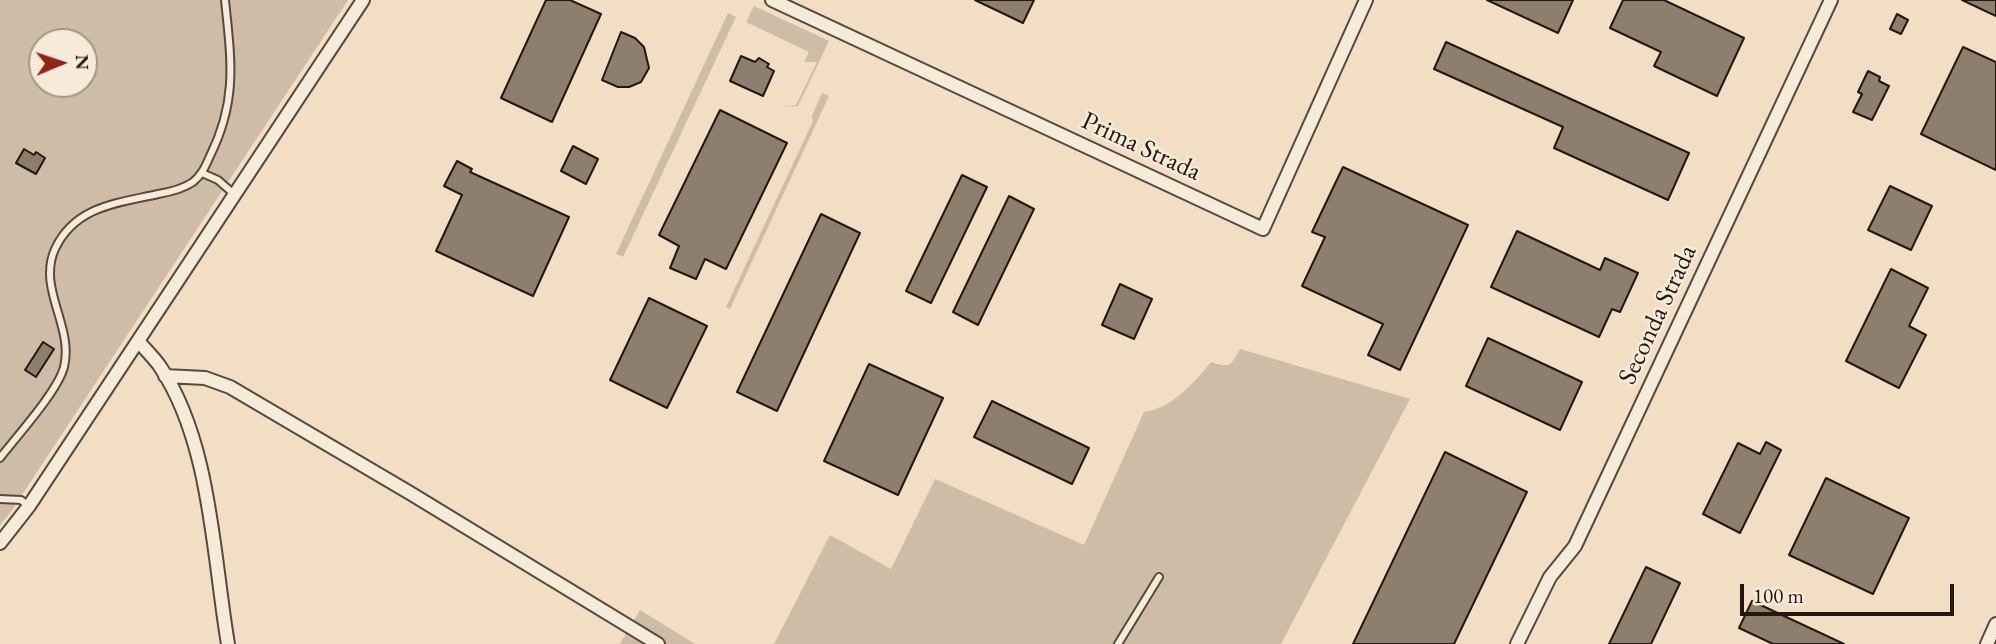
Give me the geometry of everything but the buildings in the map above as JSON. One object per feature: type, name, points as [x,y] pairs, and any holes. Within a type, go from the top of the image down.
[{"type":"street","points":[[0,543],[29,506],[363,0]]},
{"type":"street","name":"Prima Strada","points":[[772,0],[1263,229],[1366,0]]},
{"type":"street","name":"Seconda Strada","points":[[1517,644],[1550,577],[1575,546],[1831,0]]},
{"type":"street","points":[[138,341],[165,376],[189,428],[199,461],[210,515],[228,644]]},
{"type":"street","points":[[165,376],[205,378],[230,387],[658,644]]},
{"type":"street","points":[[1987,644],[1996,624]]},
{"type":"lane","points":[[0,458],[50,394],[64,369],[66,344],[50,286],[50,265],[55,248],[66,230],[82,216],[107,205],[176,190],[202,173],[225,122],[230,99],[231,58],[225,0]]},
{"type":"lane","points":[[202,173],[218,180],[235,195]]},
{"type":"lane","points":[[0,499],[21,500],[29,506]]},
{"type":"lane","points":[[1118,644],[1159,577]]},
{"type":"shaded area","points":[[0,0],[348,0],[0,525]]},
{"type":"shaded area","points":[[754,6],[829,41],[798,106],[784,107],[796,105],[817,62],[804,62],[809,52],[746,22]]},
{"type":"shaded area","points":[[728,13],[736,17],[623,257],[616,254]]},
{"type":"shaded area","points":[[822,93],[829,96],[730,309],[726,307],[813,121],[812,116]]},
{"type":"shaded area","points":[[1240,349],[1410,399],[1281,644],[774,644],[830,535],[891,569],[935,479],[1084,545],[1144,412],[1173,400],[1211,362],[1229,364]]},
{"type":"shaded area","points":[[640,610],[695,644],[620,644]]}]
